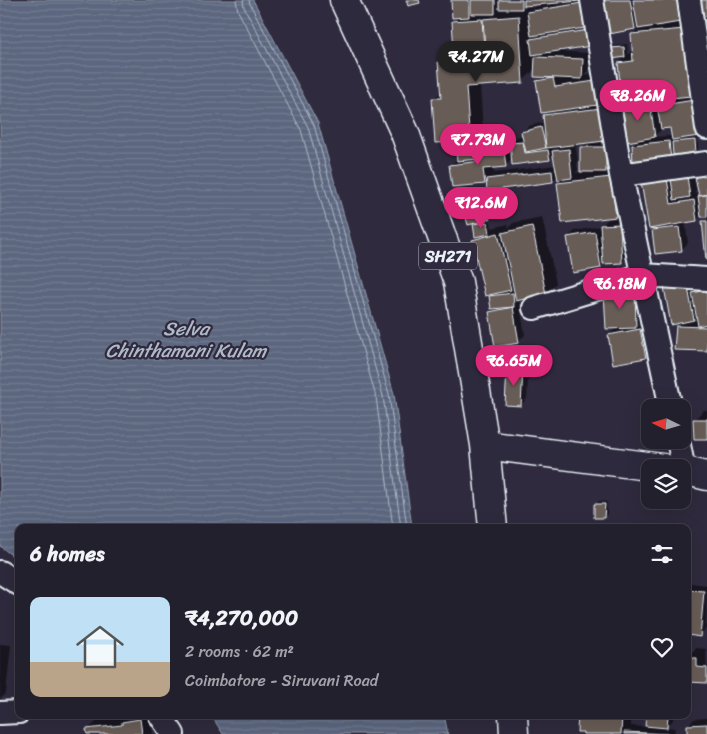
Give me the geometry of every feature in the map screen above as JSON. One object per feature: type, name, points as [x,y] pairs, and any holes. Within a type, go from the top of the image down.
[{"type":"main road","name":"SH271","points":[[344,0],[405,133],[458,282],[485,445],[493,524]]},
{"type":"main road","points":[[485,445],[641,465]]},
{"type":"main road","points":[[513,719],[514,734]]},
{"type":"street","points":[[592,0],[621,175],[669,399]]},
{"type":"street","points":[[689,0],[707,128]]},
{"type":"street","points":[[621,175],[707,162]]},
{"type":"street","points":[[534,308],[644,275],[707,279]]},
{"type":"street","points":[[0,572],[15,581]]},
{"type":"street","points":[[0,713],[15,712]]},
{"type":"street","points":[[163,719],[173,734]]},
{"type":"water","name":"Selva Chinthamani Kulam","points":[[0,0],[253,0],[318,123],[394,394],[412,524],[15,524],[15,558],[0,546]]},
{"type":"water","points":[[214,719],[445,719],[448,734],[223,734]]},
{"type":"building","points":[[406,0],[419,0],[420,3],[408,6]]},
{"type":"building","points":[[451,0],[469,0],[469,17],[452,18]]},
{"type":"building","points":[[471,0],[495,0],[495,14],[471,14]]},
{"type":"building","points":[[499,0],[522,0],[522,9],[499,9]]},
{"type":"building","points":[[524,0],[580,0],[580,1],[524,6]]},
{"type":"building","points":[[602,0],[630,0],[635,29],[604,35]]},
{"type":"building","points":[[633,0],[677,0],[680,22],[638,29]]},
{"type":"building","points":[[699,0],[707,0],[707,16],[700,17]]},
{"type":"building","points":[[582,3],[585,28],[531,36],[527,12]]},
{"type":"building","points":[[519,16],[523,83],[466,87],[470,144],[478,143],[479,159],[457,161],[455,142],[435,143],[432,98],[441,98],[438,62],[453,61],[454,67],[486,64],[483,19]]},
{"type":"building","points":[[482,19],[485,63],[455,65],[452,21]]},
{"type":"building","points":[[707,20],[707,67],[702,21]]},
{"type":"building","points":[[684,29],[691,96],[622,103],[618,63],[633,61],[631,34]]},
{"type":"building","points":[[588,30],[591,46],[532,55],[530,39]]},
{"type":"building","points":[[624,47],[625,57],[612,59],[610,48]]},
{"type":"building","points":[[535,57],[583,59],[582,79],[534,77]]},
{"type":"building","points":[[553,78],[555,87],[595,81],[598,105],[541,113],[536,81]]},
{"type":"building","points":[[694,100],[699,136],[672,140],[670,128],[661,129],[657,106]]},
{"type":"building","points":[[650,103],[655,137],[627,142],[622,107]]},
{"type":"building","points":[[602,108],[605,141],[546,148],[543,115]]},
{"type":"building","points":[[541,127],[546,148],[526,152],[521,132]]},
{"type":"building","points":[[695,140],[696,153],[673,155],[672,142]]},
{"type":"building","points":[[669,141],[671,160],[633,163],[632,145]]},
{"type":"building","points":[[523,142],[525,153],[548,150],[550,160],[512,165],[510,143]]},
{"type":"building","points":[[503,143],[506,167],[483,169],[485,184],[452,187],[449,165],[481,161],[479,145]]},
{"type":"building","points":[[580,147],[606,147],[606,172],[580,172]]},
{"type":"building","points":[[569,149],[572,178],[558,180],[552,151]]},
{"type":"building","points":[[686,169],[690,197],[674,200],[670,172]]},
{"type":"building","points":[[707,170],[707,194],[699,196],[694,173]]},
{"type":"building","points":[[552,171],[553,182],[487,191],[486,179]]},
{"type":"building","points":[[666,172],[671,204],[694,200],[697,221],[649,229],[640,176]]},
{"type":"building","points":[[611,177],[616,217],[562,223],[557,183]]},
{"type":"building","points":[[707,195],[707,217],[701,217],[698,196]]},
{"type":"building","points":[[485,201],[490,219],[468,225],[463,208]]},
{"type":"building","points":[[702,221],[707,221],[707,260],[706,260]]},
{"type":"building","points":[[488,222],[490,234],[475,237],[473,224]]},
{"type":"building","points":[[620,224],[622,263],[603,264],[600,225]]},
{"type":"building","points":[[532,226],[546,294],[516,301],[502,233]]},
{"type":"building","points":[[679,227],[682,251],[655,254],[652,230]]},
{"type":"building","points":[[595,232],[601,268],[573,273],[567,237]]},
{"type":"building","points":[[498,233],[511,290],[485,296],[472,240]]},
{"type":"building","points":[[687,282],[694,320],[671,325],[664,287]]},
{"type":"building","points":[[707,290],[707,324],[698,326],[692,293]]},
{"type":"building","points":[[635,291],[636,328],[606,329],[604,292]]},
{"type":"building","points":[[513,293],[514,307],[491,309],[489,296]]},
{"type":"building","points":[[513,307],[519,343],[495,347],[489,312]]},
{"type":"building","points":[[676,326],[707,327],[707,351],[674,350]]},
{"type":"building","points":[[640,329],[646,358],[613,364],[608,335]]},
{"type":"building","points":[[505,348],[519,348],[518,367],[504,366]]},
{"type":"building","points":[[507,368],[523,369],[521,406],[505,405]]},
{"type":"building","points":[[693,419],[707,419],[707,439],[694,439]]},
{"type":"building","points":[[594,504],[605,504],[604,518],[594,518]]},
{"type":"building","points":[[691,590],[704,591],[700,637],[691,636]]},
{"type":"building","points":[[691,658],[697,658],[697,667],[707,668],[707,683],[691,682]]},
{"type":"building","points":[[140,719],[142,734],[87,734],[86,729],[122,725],[122,722]]},
{"type":"building","points":[[578,719],[622,719],[621,734],[583,734],[583,732],[577,732]]},
{"type":"building","points":[[646,719],[668,719],[667,728],[645,726]]},
{"type":"building","points":[[707,724],[707,734],[687,734],[687,725]]},
{"type":"building","points":[[624,732],[669,734],[624,734]]}]
